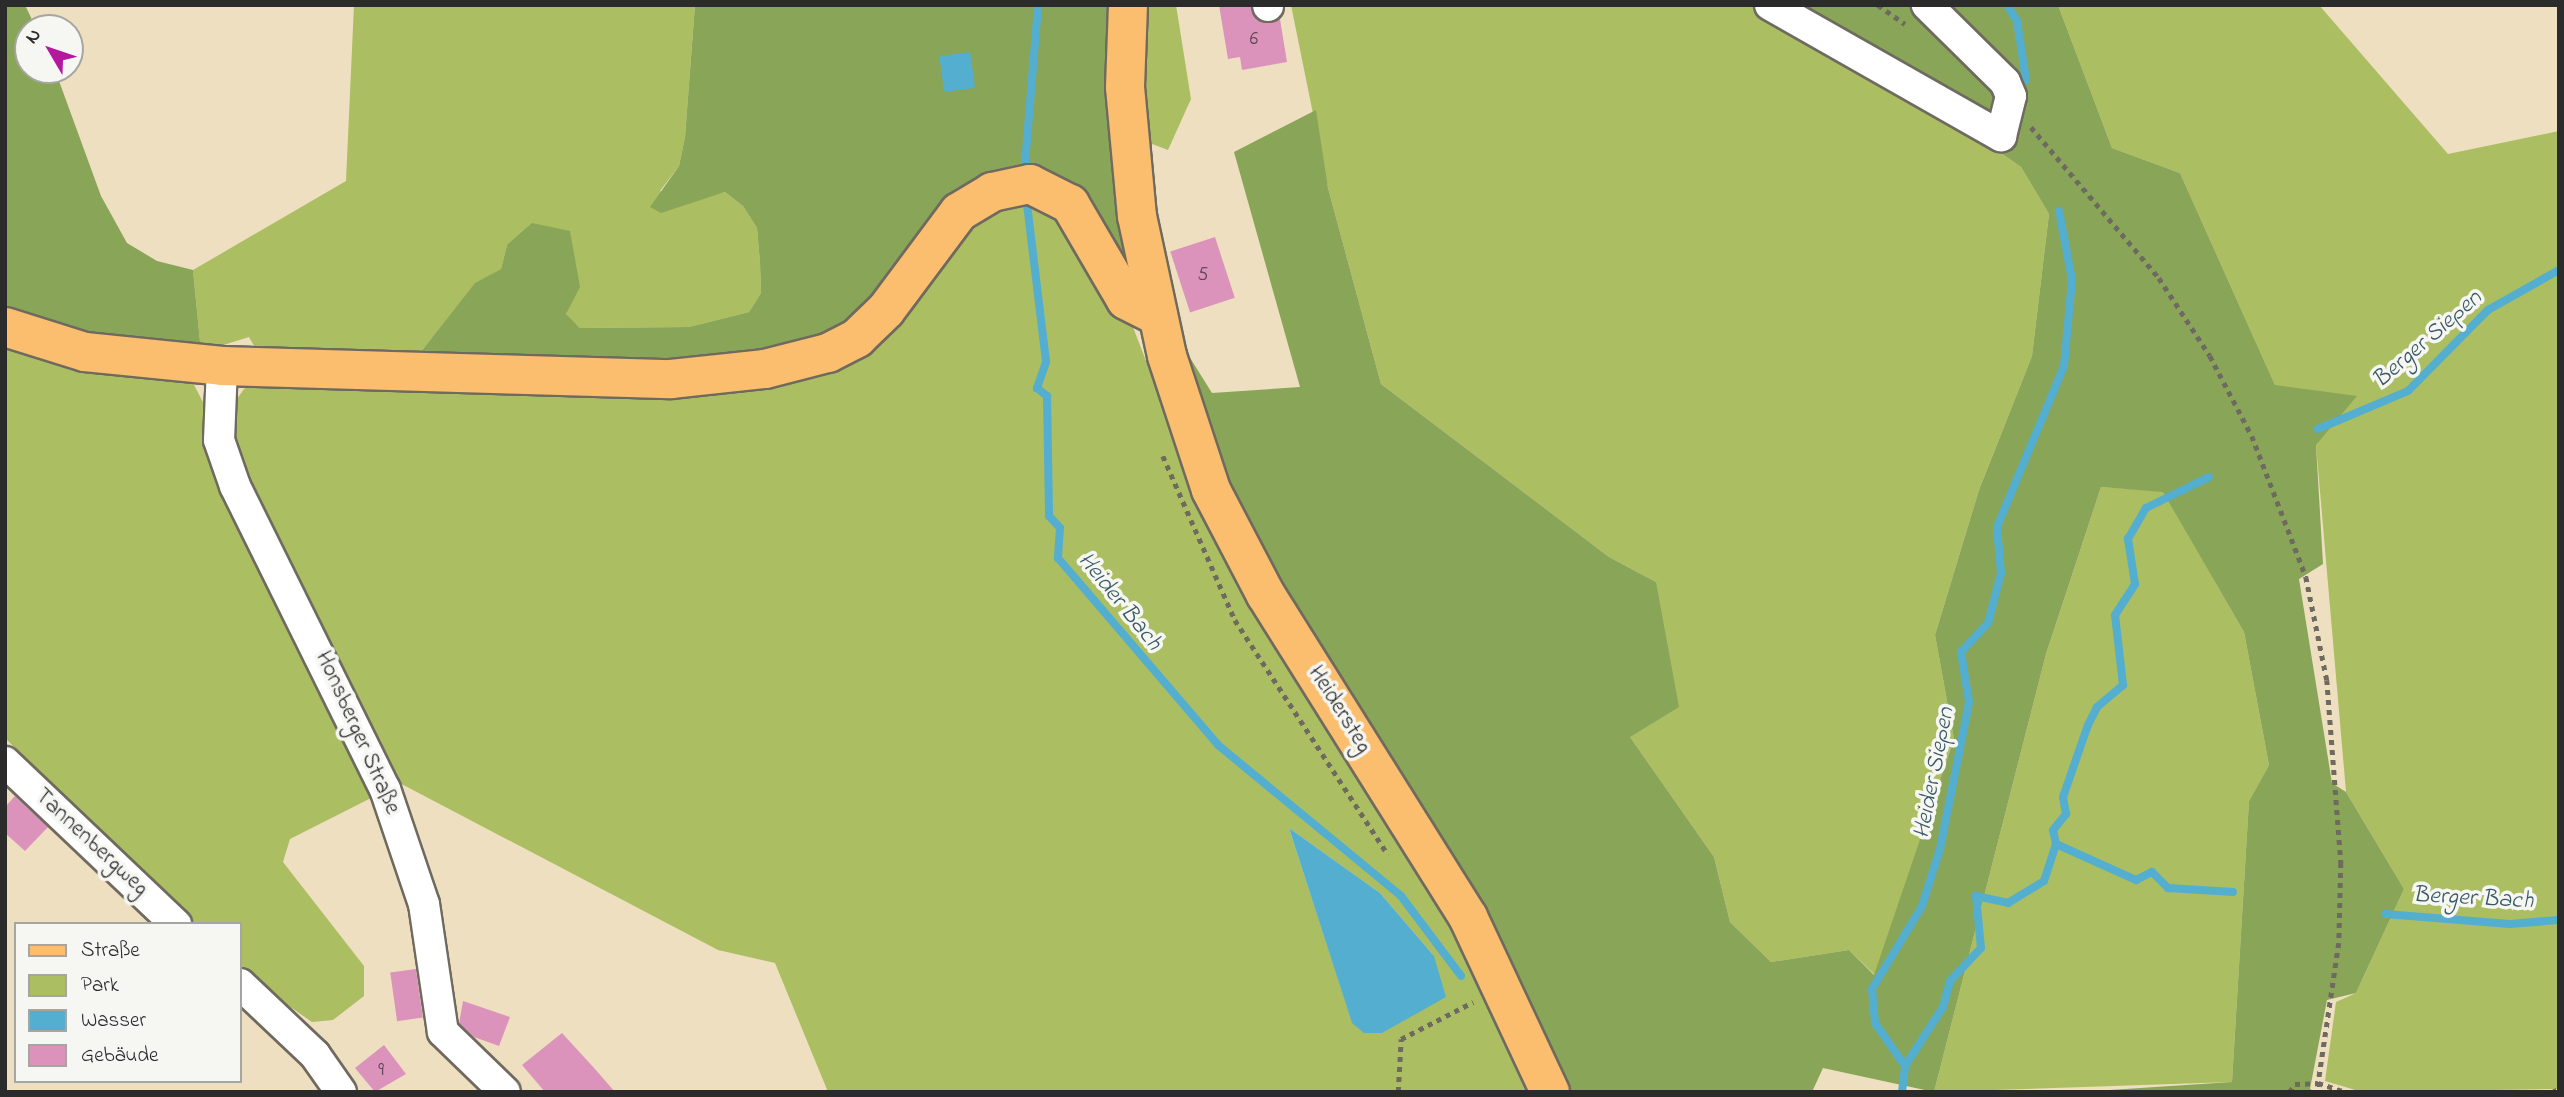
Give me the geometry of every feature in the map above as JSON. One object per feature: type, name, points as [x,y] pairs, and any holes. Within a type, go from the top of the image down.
[{"type":"main road","name":"Heidersteg","points":[[1128,5],[1128,155],[1158,316],[1186,420],[1237,543],[1455,894],[1504,991],[1550,1092]]},
{"type":"main road","points":[[5,327],[85,352],[222,366],[671,379],[765,369],[828,353],[856,338],[886,310],[959,212],[1024,184],[1070,204],[1126,300],[1158,316]]},
{"type":"street","points":[[1770,5],[1993,136],[2006,133],[2011,106],[2005,82],[1919,17]]},
{"type":"street","name":"Honsberger Straße","points":[[222,366],[219,440],[235,486],[386,789],[424,904],[443,1032],[505,1092]]},
{"type":"street","name":"Tannenbergweg","points":[[5,762],[174,922]]},
{"type":"street","points":[[242,986],[315,1055],[341,1092]]},
{"type":"path","points":[[1878,5],[1919,17]]},
{"type":"path","points":[[2011,106],[2159,278],[2210,356],[2252,436],[2306,577],[2328,680],[2341,863],[2339,943],[2316,1092]]},
{"type":"path","points":[[1398,1092],[1401,1039],[1442,1013],[1504,991]]},
{"type":"path","points":[[2289,1092],[2295,1084],[2318,1083],[2345,1092]]},
{"type":"path","points":[[2552,1092],[2559,1089]]},
{"type":"green space","points":[[5,5],[25,5],[29,14],[14,14],[14,84],[60,84],[101,196],[127,243],[157,261],[193,270],[201,352],[80,339],[5,314]]},
{"type":"green space","points":[[354,5],[695,5],[685,137],[679,166],[660,191],[695,200],[725,192],[743,206],[757,228],[760,263],[761,293],[749,312],[689,327],[580,328],[566,315],[571,297],[507,245],[501,269],[475,284],[413,362],[256,349],[249,337],[201,352],[193,270],[346,181]]},
{"type":"green space","points":[[695,5],[1128,5],[1158,316],[1083,220],[1006,187],[886,310],[765,369],[413,362],[475,283],[501,269],[507,245],[532,223],[570,231],[580,287],[566,314],[580,328],[689,327],[749,312],[761,293],[760,263],[757,228],[743,206],[725,192],[661,213],[650,207],[679,166],[685,137]]},
{"type":"green space","points":[[1130,5],[1176,5],[1191,99],[1168,150],[1131,136]]},
{"type":"green space","points":[[1291,5],[1757,5],[1914,94],[2021,167],[2049,214],[2032,356],[1979,490],[1935,635],[1954,739],[1875,975],[1849,950],[1771,962],[1730,922],[1714,857],[1630,737],[1656,582],[1609,557],[1381,384],[1328,188]]},
{"type":"green space","points":[[1757,5],[2058,5],[2112,148],[2180,173],[2275,385],[2357,396],[2316,445],[2323,564],[2299,579],[2332,783],[2346,792],[2404,889],[2356,993],[2327,1000],[2310,1089],[2317,1092],[2079,1092],[2232,1082],[2249,801],[2269,765],[2244,632],[2163,492],[2101,487],[2046,654],[1934,1092],[1823,1068],[1812,1092],[1569,1092],[1248,537],[1172,329],[1212,393],[1300,387],[1234,152],[1316,110],[1328,188],[1381,384],[1609,557],[1656,582],[1679,707],[1630,737],[1714,857],[1730,922],[1771,962],[1849,950],[1874,975],[1954,739],[1935,635],[1979,490],[2032,356],[2049,214],[2021,167],[1915,94]]},
{"type":"green space","points":[[2058,5],[2319,5],[2448,154],[2559,131],[2559,1089],[2362,1092],[2325,1081],[2336,1002],[2356,993],[2404,889],[2346,792],[2316,445],[2275,385],[2180,173],[2112,148]]},
{"type":"green space","points":[[1038,191],[1129,317],[1199,497],[1472,942],[1531,1092],[828,1092],[775,963],[718,950],[392,779],[225,446],[225,416],[244,389],[269,374],[662,384]],"holes":[[[1289,828],[1380,893],[1434,956],[1352,1022]]]},
{"type":"green space","points":[[5,330],[192,381],[377,795],[290,839],[283,862],[364,966],[364,996],[333,1020],[312,1022],[263,988],[242,968],[242,922],[194,922],[5,738]]},
{"type":"green space","points":[[2101,487],[2163,491],[2244,632],[2269,765],[2249,801],[2232,1082],[1934,1092],[2046,654]]},
{"type":"water","points":[[970,52],[975,88],[944,92],[939,56]]},
{"type":"water","points":[[1289,828],[1380,893],[1434,956],[1446,997],[1382,1033],[1364,1033],[1352,1023]]},
{"type":"building","points":[[1219,5],[1250,5],[1261,22],[1280,19],[1287,62],[1242,70],[1240,57],[1228,59]]},
{"type":"building","points":[[1215,237],[1235,298],[1190,312],[1170,252]]},
{"type":"building","points":[[15,796],[48,827],[25,851],[5,833],[5,807]]},
{"type":"building","points":[[416,969],[423,1018],[397,1021],[390,973]]},
{"type":"building","points":[[463,1001],[510,1017],[499,1046],[474,1037],[459,1024]]},
{"type":"building","points":[[562,1033],[615,1092],[545,1092],[522,1065]]},
{"type":"building","points":[[384,1045],[406,1074],[375,1092],[355,1068]]},
{"type":"waterway","name":"Heider Bach","points":[[1024,176],[1038,5]]},
{"type":"waterway","name":"Heider Siepen","points":[[2007,5],[2017,21],[2026,80]]},
{"type":"waterway","name":"Heider Bach","points":[[1026,196],[1046,362],[1037,388],[1047,396],[1049,516],[1060,528],[1058,558],[1218,745],[1401,896],[1461,976]]},
{"type":"waterway","name":"Heider Siepen","points":[[1902,1092],[1905,1066],[1875,1023],[1872,989],[1922,906],[1940,849],[1969,702],[1961,652],[1988,623],[2001,573],[1997,527],[2064,366],[2072,280],[2059,211]]},
{"type":"waterway","name":"Berger Siepen","points":[[2318,429],[2408,391],[2488,310],[2559,270]]},
{"type":"waterway","name":"Berger Siepen","points":[[2056,844],[2053,830],[2066,814],[2063,797],[2088,725],[2097,707],[2123,685],[2115,615],[2135,584],[2128,539],[2146,508],[2209,477]]},
{"type":"waterway","name":"Berger Bach","points":[[1905,1066],[1943,1007],[1950,981],[1981,948],[1976,896],[2008,903],[2044,881],[2056,844],[2136,880],[2152,872],[2168,888],[2233,892]]},
{"type":"waterway","name":"Berger Bach","points":[[2385,914],[2510,924],[2559,920]]}]
